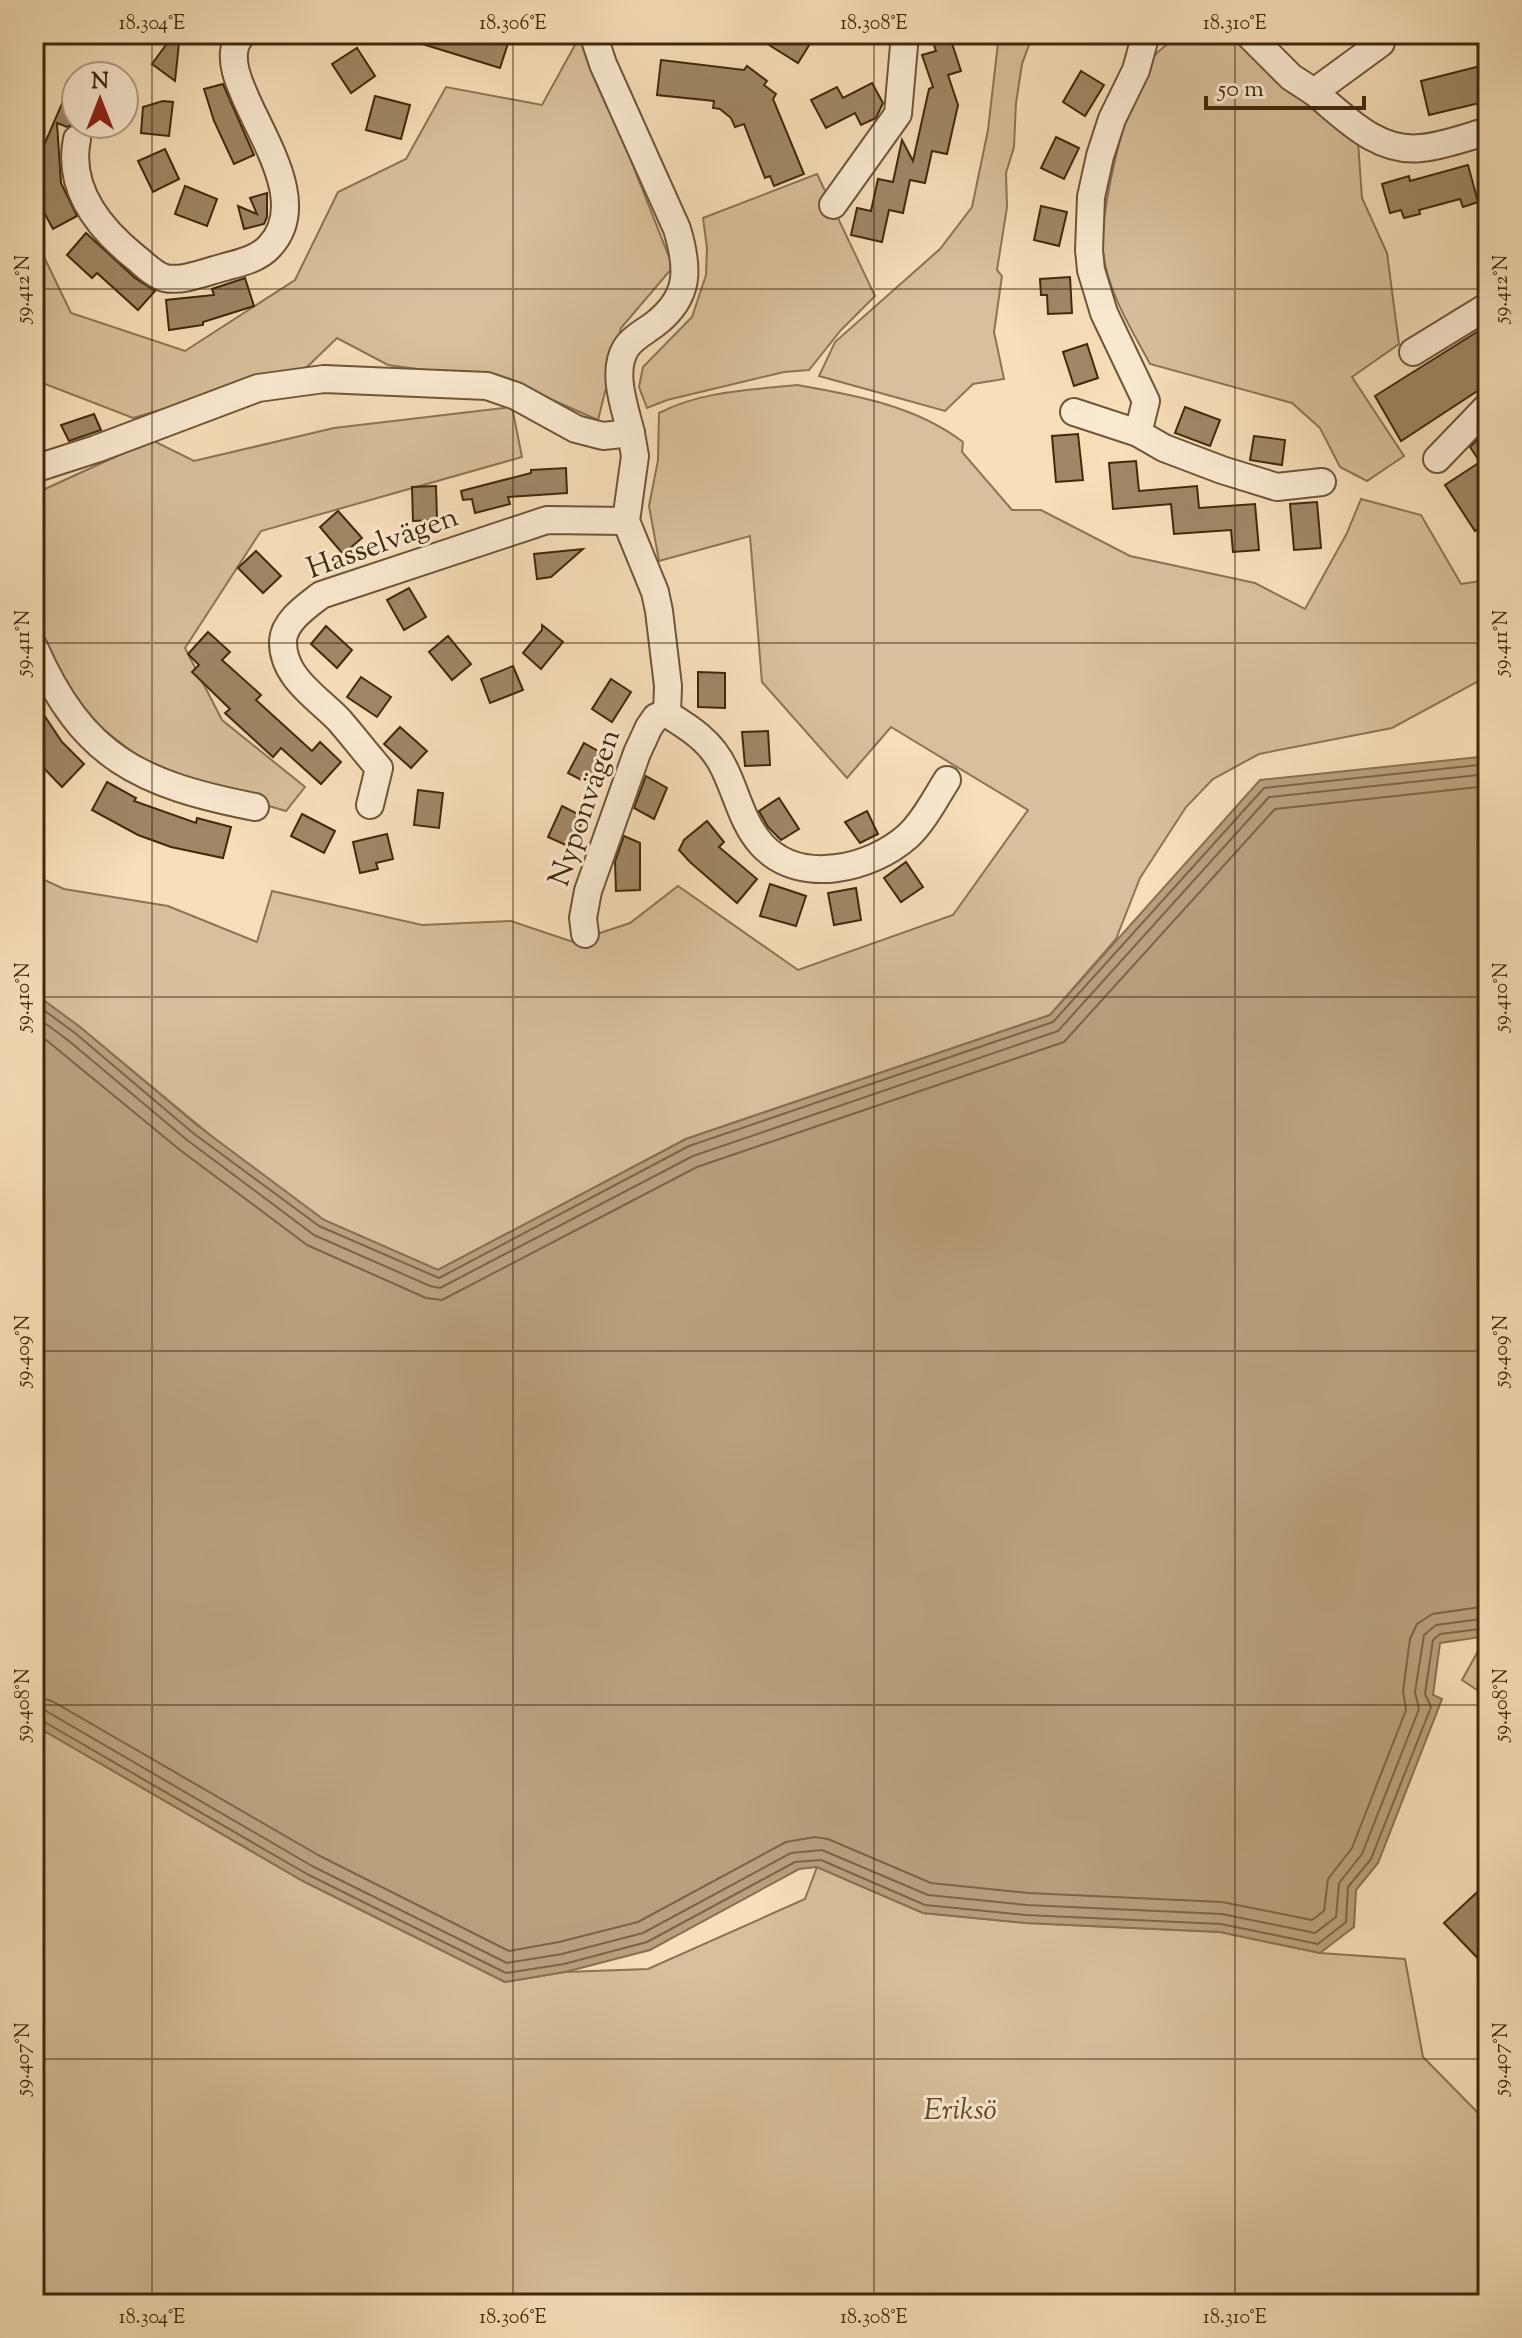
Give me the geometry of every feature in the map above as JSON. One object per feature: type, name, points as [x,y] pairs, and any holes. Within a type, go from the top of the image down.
[{"type":"street","points":[[77,140],[74,152],[77,184],[103,228],[165,278],[181,277],[247,260],[266,250],[280,234],[284,202],[278,166],[241,86],[235,64],[233,51],[236,41],[243,34]]},
{"type":"street","points":[[593,34],[603,64],[677,229],[685,270],[683,290],[676,305],[626,348],[620,382],[635,456],[626,521]]},
{"type":"street","points":[[833,205],[898,114],[905,34]]},
{"type":"street","points":[[1138,433],[1146,401],[1104,313],[1091,270],[1089,250],[1091,197],[1100,156],[1112,119],[1136,70],[1146,34]]},
{"type":"street","points":[[1248,34],[1291,77],[1369,137],[1392,146],[1420,149],[1488,131]]},
{"type":"street","points":[[1314,92],[1381,43],[1377,34]]},
{"type":"street","points":[[1413,352],[1488,306]]},
{"type":"street","points":[[34,469],[258,388],[324,379],[487,386],[516,396],[576,429],[603,436],[631,433]]},
{"type":"street","points":[[1437,459],[1488,406]]},
{"type":"street","points":[[1074,412],[1138,433],[1164,448],[1207,465],[1277,487],[1322,482]]},
{"type":"street","name":"Hasselvägen","points":[[370,805],[379,768],[337,719],[306,691],[288,665],[283,640],[296,615],[321,595],[547,520],[626,521]]},
{"type":"street","name":"Nyponvägen","points":[[626,521],[655,592],[668,686],[667,714]]},
{"type":"street","points":[[34,647],[56,692],[99,747],[137,772],[169,785],[213,799],[255,807]]},
{"type":"street","name":"Nyponvägen","points":[[585,934],[583,918],[588,891],[637,753],[656,717],[667,714],[705,739],[724,767],[750,828],[763,846],[778,858],[799,867],[823,869],[845,866],[873,859],[894,847],[911,834],[947,780]]},
{"type":"green space","points":[[581,34],[673,267],[621,328],[598,420],[512,382],[388,365],[337,338],[307,367],[133,418],[45,384],[34,366],[34,236],[71,313],[185,351],[295,280],[338,192],[406,159],[446,87],[542,105]]},
{"type":"green space","points":[[999,34],[1040,34],[1029,45],[1022,64],[1014,147],[1006,173],[1007,207],[997,270],[1002,276],[994,332],[1004,379],[973,384],[945,411],[819,376],[835,342],[940,249],[972,207],[988,130]]},
{"type":"green space","points":[[1179,34],[1240,34],[1358,142],[1362,198],[1387,253],[1399,344],[1352,377],[1404,456],[1367,481],[1340,467],[1320,428],[1292,403],[1150,364],[1115,296],[1103,252],[1103,235],[1116,156],[1132,101],[1148,63]]},
{"type":"green space","points":[[817,174],[875,296],[841,330],[809,370],[784,372],[667,400],[647,408],[639,387],[643,367],[692,317],[706,275],[707,248],[703,218]]},
{"type":"green space","points":[[797,385],[884,404],[945,430],[963,442],[962,452],[1012,510],[1041,510],[1130,556],[1255,583],[1305,609],[1347,533],[1361,499],[1421,515],[1461,584],[1488,580],[1488,676],[1392,728],[1259,754],[1213,779],[1186,807],[1140,878],[1116,939],[1050,1015],[686,1139],[438,1270],[324,1220],[215,1139],[80,1027],[34,995],[34,875],[64,889],[168,906],[257,942],[272,891],[422,925],[511,921],[573,942],[630,923],[678,886],[798,970],[953,915],[1028,810],[891,727],[847,778],[762,682],[750,536],[659,561],[649,506],[658,460],[659,413],[709,396]]},
{"type":"green space","points":[[512,407],[522,457],[261,531],[185,648],[222,720],[305,787],[286,811],[160,774],[90,719],[47,654],[34,619],[34,494],[152,440],[194,461],[334,428]]},
{"type":"green space","points":[[1487,1635],[1488,1687],[1483,1694],[1462,1680]]},
{"type":"green space","name":"Eriksö","points":[[34,1725],[303,1881],[505,1982],[565,1972],[648,1969],[805,1899],[817,1867],[923,1913],[1026,1923],[1220,1932],[1320,1953],[1405,1959],[1423,2057],[1488,2123],[1488,2304],[34,2304]]},
{"type":"water","points":[[1488,756],[1488,1636],[1440,1643],[1433,1695],[1442,1699],[1378,1863],[1356,1890],[1354,1927],[1320,1953],[1220,1932],[1026,1923],[923,1913],[817,1867],[799,1869],[650,1950],[565,1972],[505,1982],[303,1881],[34,1725],[34,993],[80,1027],[198,1126],[324,1220],[438,1270],[686,1139],[1050,1015],[1260,780]]},
{"type":"building","points":[[174,34],[180,34],[175,81],[152,64]]},
{"type":"building","points":[[404,34],[511,34],[500,68],[403,38]]},
{"type":"building","points":[[775,34],[816,34],[798,63],[769,45]]},
{"type":"building","points":[[930,34],[949,34],[961,71],[948,75],[958,105],[947,154],[932,151],[925,183],[910,180],[903,213],[889,210],[882,242],[851,235],[857,208],[871,211],[878,179],[893,182],[902,140],[913,161],[929,89],[933,87],[922,55],[936,51]]},
{"type":"building","points":[[357,48],[375,76],[351,93],[332,64]]},
{"type":"building","points":[[661,60],[744,70],[747,66],[767,81],[764,85],[776,94],[773,99],[804,174],[774,186],[770,176],[765,178],[744,124],[735,127],[731,118],[720,109],[713,108],[714,101],[657,95]]},
{"type":"building","points":[[1488,64],[1488,101],[1429,115],[1421,81]]},
{"type":"building","points":[[1081,71],[1104,85],[1085,116],[1063,102]]},
{"type":"building","points":[[872,83],[883,103],[876,118],[861,125],[855,113],[826,128],[811,100],[837,87],[843,98]]},
{"type":"building","points":[[223,84],[254,155],[234,164],[214,121],[204,89]]},
{"type":"building","points":[[375,96],[410,105],[401,139],[366,130]]},
{"type":"building","points":[[163,101],[173,102],[169,136],[141,133],[143,107]]},
{"type":"building","points":[[60,108],[60,124],[57,123],[61,183],[77,216],[53,229],[34,194],[34,144],[45,143]]},
{"type":"building","points":[[1056,137],[1079,148],[1064,179],[1041,168]]},
{"type":"building","points":[[165,149],[179,179],[153,192],[138,161]]},
{"type":"building","points":[[1468,165],[1478,202],[1463,207],[1460,199],[1419,210],[1420,214],[1404,218],[1401,210],[1390,213],[1382,184],[1409,176],[1410,181]]},
{"type":"building","points":[[185,186],[217,199],[207,226],[175,214]]},
{"type":"building","points":[[267,193],[264,224],[244,229],[238,206],[257,214],[250,198]]},
{"type":"building","points":[[1041,206],[1067,212],[1059,246],[1034,240]]},
{"type":"building","points":[[86,233],[135,278],[155,291],[138,310],[97,273],[92,278],[67,255]]},
{"type":"building","points":[[1070,277],[1072,313],[1048,314],[1047,295],[1041,295],[1040,279]]},
{"type":"building","points":[[245,278],[254,306],[203,322],[203,325],[169,330],[166,300],[214,295],[212,289]]},
{"type":"building","points":[[1488,325],[1488,384],[1401,441],[1375,396]]},
{"type":"building","points":[[1087,344],[1098,378],[1074,386],[1063,352]]},
{"type":"building","points":[[1185,407],[1220,420],[1210,446],[1175,433]]},
{"type":"building","points":[[94,414],[101,430],[69,441],[61,425]]},
{"type":"building","points":[[1488,429],[1488,522],[1475,531],[1445,485],[1480,462],[1470,447]]},
{"type":"building","points":[[1078,434],[1083,480],[1056,482],[1052,436]]},
{"type":"building","points":[[1254,436],[1285,440],[1282,465],[1250,460]]},
{"type":"building","points":[[1136,461],[1139,491],[1197,486],[1199,508],[1255,504],[1259,550],[1233,552],[1231,530],[1174,534],[1171,504],[1113,509],[1109,463]]},
{"type":"building","points":[[566,468],[567,493],[508,497],[510,504],[475,513],[472,499],[463,500],[461,491],[531,473],[531,470]]},
{"type":"building","points":[[436,486],[437,520],[413,521],[412,487]]},
{"type":"building","points":[[1317,502],[1321,548],[1294,550],[1290,504]]},
{"type":"building","points":[[338,511],[362,538],[343,554],[320,527]]},
{"type":"building","points":[[583,549],[551,577],[537,579],[534,554]]},
{"type":"building","points":[[256,551],[281,576],[263,593],[238,568]]},
{"type":"building","points":[[409,588],[426,617],[404,630],[387,600]]},
{"type":"building","points":[[542,625],[563,642],[541,669],[523,653],[542,630]]},
{"type":"building","points":[[326,626],[352,650],[337,668],[311,644]]},
{"type":"building","points":[[208,632],[230,652],[222,660],[261,695],[256,700],[312,751],[320,742],[341,762],[321,784],[281,748],[273,757],[225,713],[230,709],[192,672],[199,665],[188,654]]},
{"type":"building","points":[[448,636],[471,664],[452,680],[429,652]]},
{"type":"building","points":[[513,666],[523,690],[490,703],[481,679]]},
{"type":"building","points":[[698,672],[725,673],[725,708],[698,707]]},
{"type":"building","points":[[361,677],[391,697],[377,717],[347,697]]},
{"type":"building","points":[[611,679],[631,692],[612,722],[592,709]]},
{"type":"building","points":[[34,700],[62,742],[84,764],[62,787],[34,758]]},
{"type":"building","points":[[400,727],[427,751],[411,768],[384,744]]},
{"type":"building","points":[[768,731],[770,765],[745,766],[742,732]]},
{"type":"building","points":[[584,743],[605,755],[589,784],[568,773]]},
{"type":"building","points":[[646,776],[667,788],[654,819],[634,808]]},
{"type":"building","points":[[107,782],[136,798],[134,801],[196,823],[197,818],[231,827],[223,858],[171,847],[138,835],[92,810]]},
{"type":"building","points":[[418,790],[443,793],[439,828],[414,825]]},
{"type":"building","points":[[779,798],[799,829],[781,840],[768,827],[759,811]]},
{"type":"building","points":[[562,806],[582,816],[570,847],[548,837]]},
{"type":"building","points":[[867,811],[878,834],[860,843],[845,822]]},
{"type":"building","points":[[302,814],[335,831],[324,853],[291,836]]},
{"type":"building","points":[[707,821],[724,842],[719,847],[757,879],[737,903],[679,850],[684,840]]},
{"type":"building","points":[[387,834],[393,859],[376,863],[378,869],[360,873],[353,842]]},
{"type":"building","points":[[624,836],[640,843],[640,890],[616,891],[615,862]]},
{"type":"building","points":[[906,862],[923,887],[901,902],[884,878]]},
{"type":"building","points":[[770,884],[806,896],[796,926],[760,916]]},
{"type":"building","points":[[856,888],[861,920],[834,925],[828,893]]},
{"type":"building","points":[[1488,1882],[1488,1969],[1444,1923]]}]
